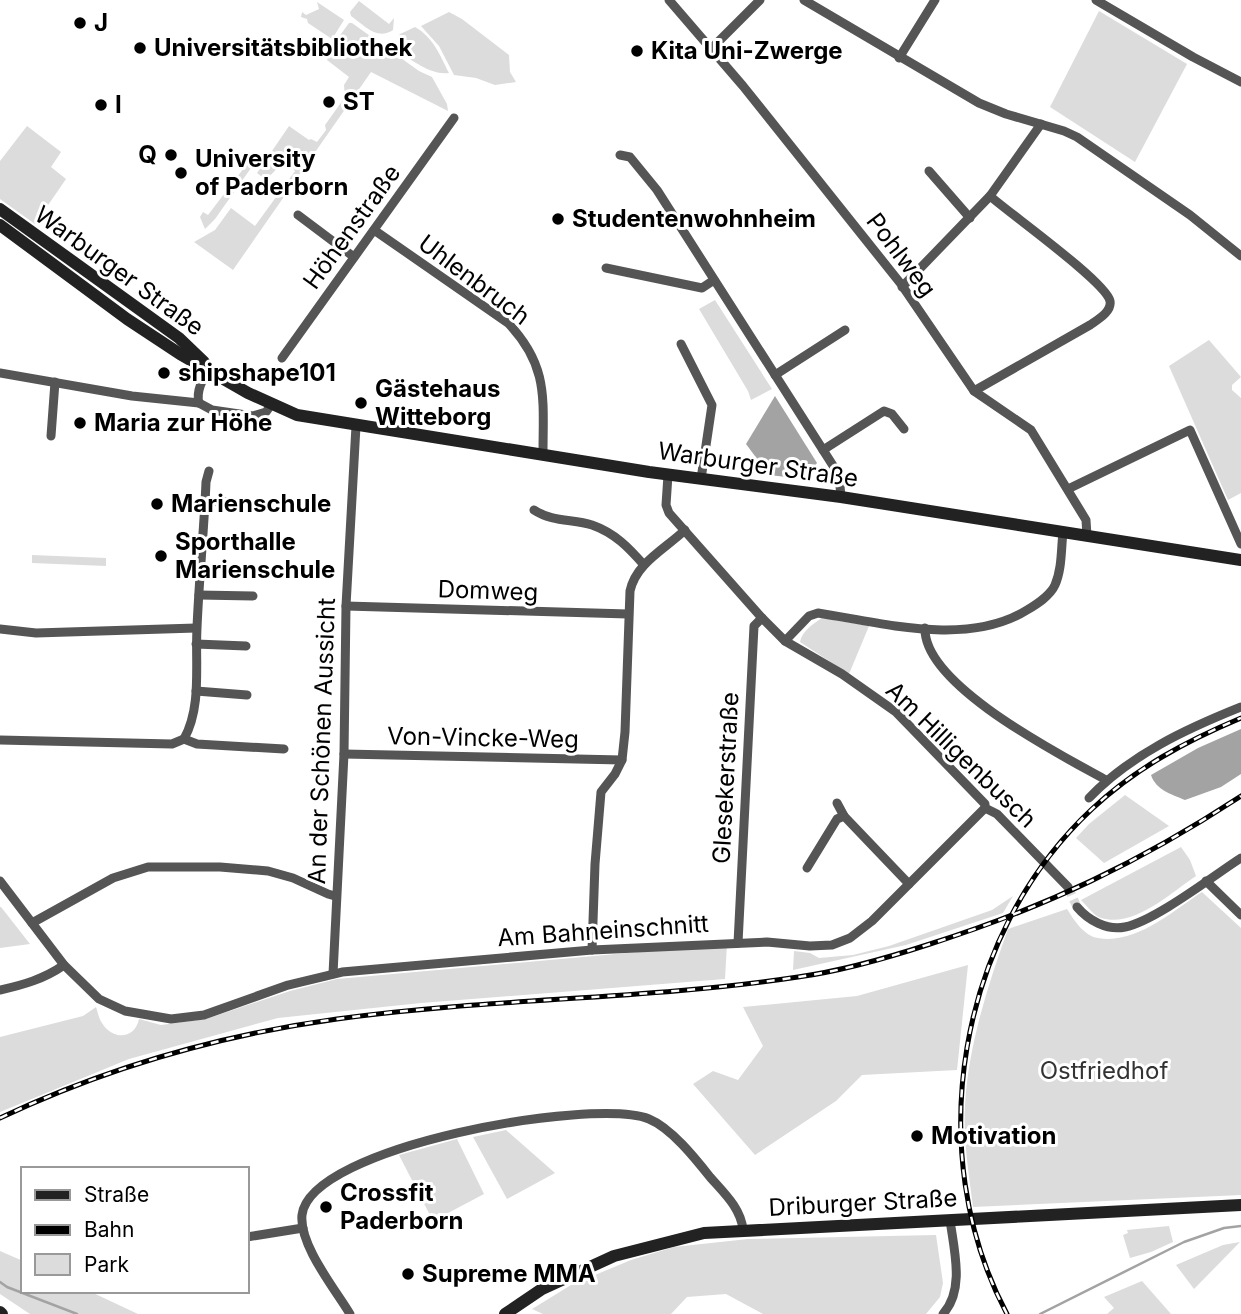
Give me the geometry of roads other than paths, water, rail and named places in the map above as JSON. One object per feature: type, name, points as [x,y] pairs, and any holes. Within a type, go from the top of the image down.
[{"type":"main road","name":"Warburger Straße","points":[[1,216],[179,338],[200,356],[210,370],[247,393],[296,415],[668,475],[841,497],[1241,560]]},
{"type":"main road","name":"Driburger Straße","points":[[505,1314],[542,1289],[614,1256],[704,1233],[1241,1205]]},
{"type":"street","name":"Pohlweg","points":[[668,0],[712,48],[902,287],[974,391],[1031,430],[1086,520],[1087,536]]},
{"type":"street","points":[[712,48],[760,0]]},
{"type":"street","points":[[804,0],[979,103],[1077,137],[1190,215],[1241,256]]},
{"type":"street","points":[[899,58],[934,0]]},
{"type":"street","points":[[1096,0],[1241,82]]},
{"type":"street","name":"Höhenstraße","points":[[282,358],[454,118]]},
{"type":"street","points":[[902,287],[990,196],[1041,124]]},
{"type":"street","points":[[620,155],[630,158],[657,190],[839,475],[841,497]]},
{"type":"street","points":[[929,171],[970,218]]},
{"type":"street","points":[[974,391],[1090,325],[1104,315],[1110,304],[1109,298],[1089,276],[990,196]]},
{"type":"street","points":[[298,215],[355,257]]},
{"type":"street","name":"Uhlenbruch","points":[[374,230],[508,323],[523,339],[541,377],[544,398],[543,454]]},
{"type":"street","points":[[606,268],[702,288],[714,280]]},
{"type":"street","points":[[775,375],[845,330]]},
{"type":"street","points":[[681,344],[712,405],[701,479]]},
{"type":"street","name":"Warburger Straße","points":[[199,403],[204,376],[210,370]]},
{"type":"street","points":[[0,373],[132,396],[199,403],[212,410],[253,416],[266,412],[271,405]]},
{"type":"street","points":[[51,436],[55,382]]},
{"type":"street","points":[[823,450],[884,411],[892,414],[904,429]]},
{"type":"street","name":"An der Schönen Aussicht","points":[[333,974],[344,754],[346,606],[356,426]]},
{"type":"street","points":[[1068,489],[1190,430],[1241,544]]},
{"type":"street","points":[[0,740],[172,744],[184,739],[192,725],[209,471]]},
{"type":"street","name":"Am Hilligenbusch","points":[[668,475],[666,505],[762,618],[785,641],[842,674],[896,712],[985,804],[985,808],[997,814],[1068,887]]},
{"type":"street","points":[[205,501],[243,503]]},
{"type":"street","points":[[534,510],[544,516],[592,525],[609,533],[624,543],[644,565]]},
{"type":"street","points":[[592,950],[601,792],[622,760],[627,711],[628,614],[632,580],[644,565],[685,530]]},
{"type":"street","points":[[785,641],[809,616],[818,613],[954,631],[995,625],[1013,619],[1036,605],[1054,588],[1059,573],[1063,532]]},
{"type":"street","points":[[199,595],[253,596]]},
{"type":"street","name":"Domweg","points":[[346,606],[628,614]]},
{"type":"street","name":"Glesekerstraße","points":[[738,943],[754,626],[762,618]]},
{"type":"street","points":[[0,629],[36,633],[197,628]]},
{"type":"street","points":[[925,628],[925,637],[935,661],[973,697],[1038,742],[1106,780]]},
{"type":"street","points":[[196,644],[246,646]]},
{"type":"street","points":[[195,691],[247,695]]},
{"type":"street","points":[[1089,798],[1106,780],[1138,758],[1183,732],[1241,707]]},
{"type":"street","points":[[184,739],[197,744],[284,748]]},
{"type":"street","name":"Von-Vincke-Weg","points":[[344,754],[622,760]]},
{"type":"street","points":[[837,803],[844,816],[909,884]]},
{"type":"street","name":"Am Bahneinschnitt","points":[[0,881],[64,965],[102,1001],[125,1011],[162,1019],[177,1018],[204,1015],[288,985],[333,974],[592,950],[767,942],[819,946],[842,942],[859,932],[985,808]]},
{"type":"street","points":[[807,868],[837,819],[844,816]]},
{"type":"street","points":[[1077,907],[1090,920],[1123,928],[1148,918],[1241,858]]},
{"type":"street","points":[[32,923],[113,878],[148,867],[219,867],[268,872],[293,878],[335,896]]},
{"type":"street","points":[[1206,881],[1241,915]]},
{"type":"street","points":[[0,990],[25,985],[64,965]]},
{"type":"street","points":[[350,1314],[310,1248],[303,1228],[304,1209],[308,1200],[321,1187],[354,1168],[395,1149],[437,1136],[512,1122],[614,1112],[649,1119],[677,1140],[731,1201],[742,1222],[743,1230]]},
{"type":"street","points":[[943,1314],[951,1306],[956,1285],[950,1220]]},
{"type":"street","points":[[248,1237],[303,1228]]},
{"type":"waterway","points":[[1040,1314],[1184,1242],[1224,1228],[1241,1226]]},
{"type":"waterway","points":[[0,1282],[21,1292]]},
{"type":"waterway","points":[[23,1293],[77,1314]]},
{"type":"tunnel","points":[[1068,887],[1077,907]]},
{"type":"railway","points":[[1007,1314],[980,1251],[965,1184],[961,1116],[967,1048],[984,981],[1010,918],[1046,860],[1092,809],[1126,781],[1162,757],[1241,718]]},
{"type":"railway","points":[[0,1118],[122,1069],[207,1044],[293,1026],[394,1012],[740,985],[864,964],[973,930],[1053,898],[1166,842],[1241,796]]},
{"type":"place","name":"J","points":[[80,23]]},
{"type":"place","name":"Universitätsbibliothek","points":[[140,48]]},
{"type":"place","name":"Kita Uni-Zwerge","points":[[637,51]]},
{"type":"place","name":"ST","points":[[329,102]]},
{"type":"place","name":"I","points":[[101,105]]},
{"type":"place","name":"Q","points":[[171,155]]},
{"type":"place","name":"University of Paderborn","points":[[181,173]]},
{"type":"place","name":"Studentenwohnheim","points":[[558,219]]},
{"type":"place","name":"shipshape101","points":[[164,373]]},
{"type":"place","name":"Gästehaus Witteborg","points":[[361,403]]},
{"type":"place","name":"Maria zur Höhe","points":[[80,423]]},
{"type":"place","name":"Marienschule","points":[[157,504]]},
{"type":"place","name":"Sporthalle Marienschule","points":[[161,556]]},
{"type":"place","name":"Motivation","points":[[917,1136]]},
{"type":"place","name":"Crossfit Paderborn","points":[[326,1207]]},
{"type":"place","name":"Supreme MMA","points":[[408,1274]]},
{"type":"park label","name":"Ostfriedhof","points":[[1104,1071]]}]
